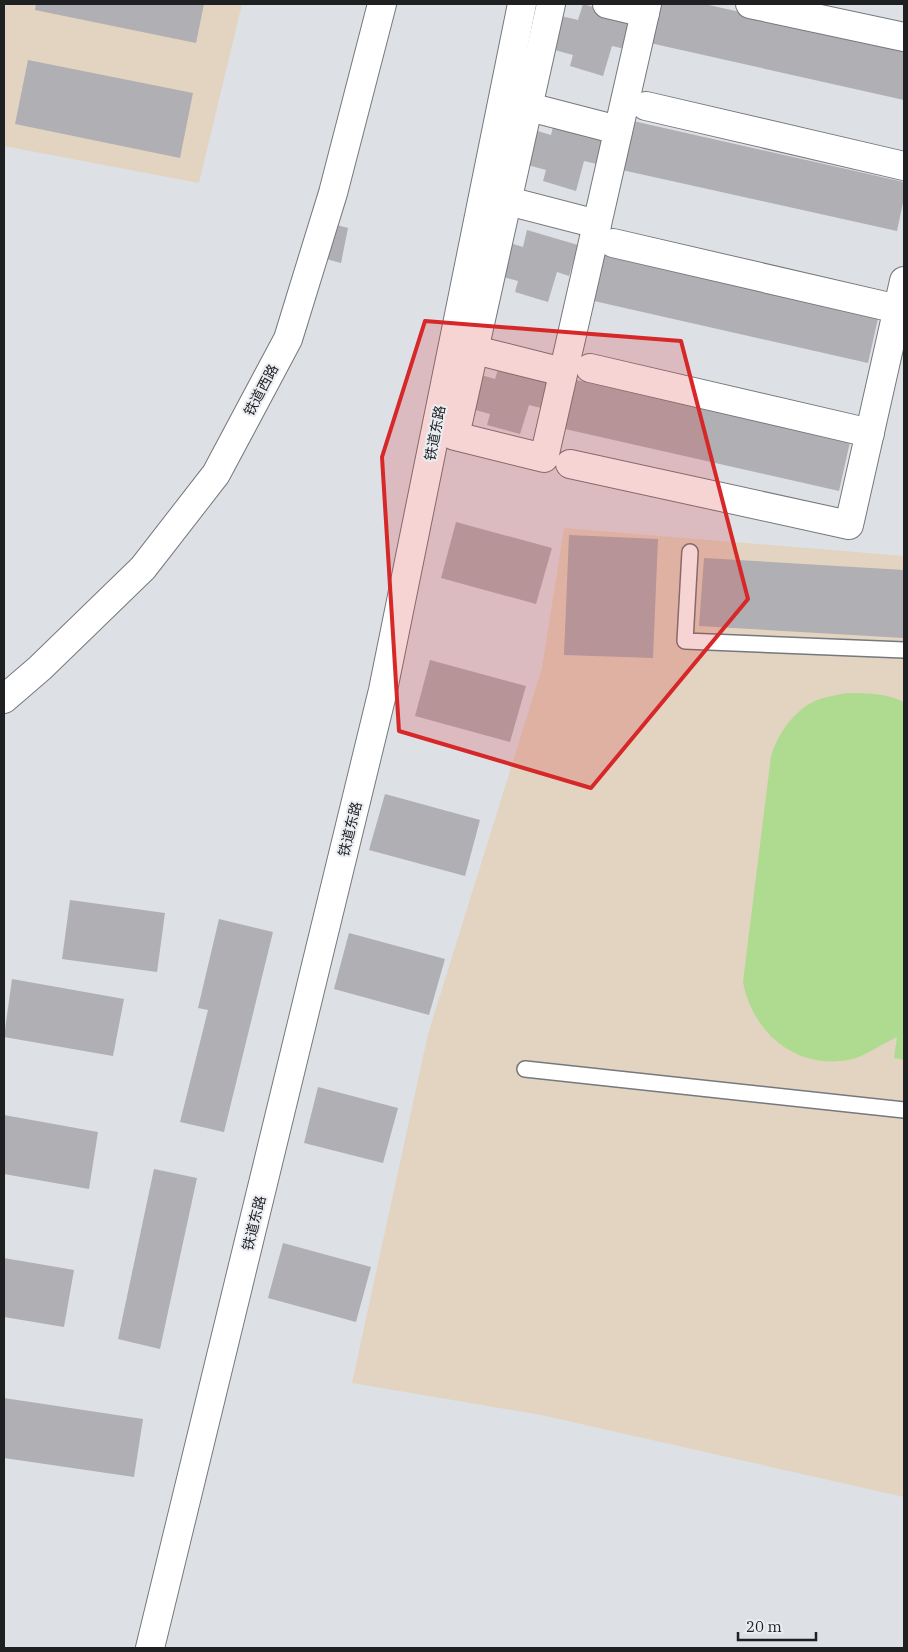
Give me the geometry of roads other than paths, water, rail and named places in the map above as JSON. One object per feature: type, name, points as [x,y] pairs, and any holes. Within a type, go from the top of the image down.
[{"type":"street","name":"铁道西路","points":[[4,699],[40,668],[143,568],[216,474],[288,339],[332,193],[382,4]]},
{"type":"street","name":"铁道东路","points":[[150,1648],[383,690],[496,198],[522,4]]},
{"type":"street","points":[[551,4],[529,107],[496,198],[475,350],[455,436],[544,458],[563,372],[605,233],[618,130],[646,8],[607,4]]},
{"type":"street","points":[[750,4],[904,38]]},
{"type":"street","points":[[646,106],[904,166]]},
{"type":"street","points":[[529,107],[618,130]]},
{"type":"street","points":[[496,198],[605,233],[898,309]]},
{"type":"street","points":[[570,464],[849,524],[904,281]]},
{"type":"street","points":[[475,350],[563,372]]},
{"type":"street","points":[[590,368],[870,433]]},
{"type":"lane","points":[[690,552],[685,641],[904,650]]},
{"type":"lane","points":[[525,1069],[904,1110]]}]
